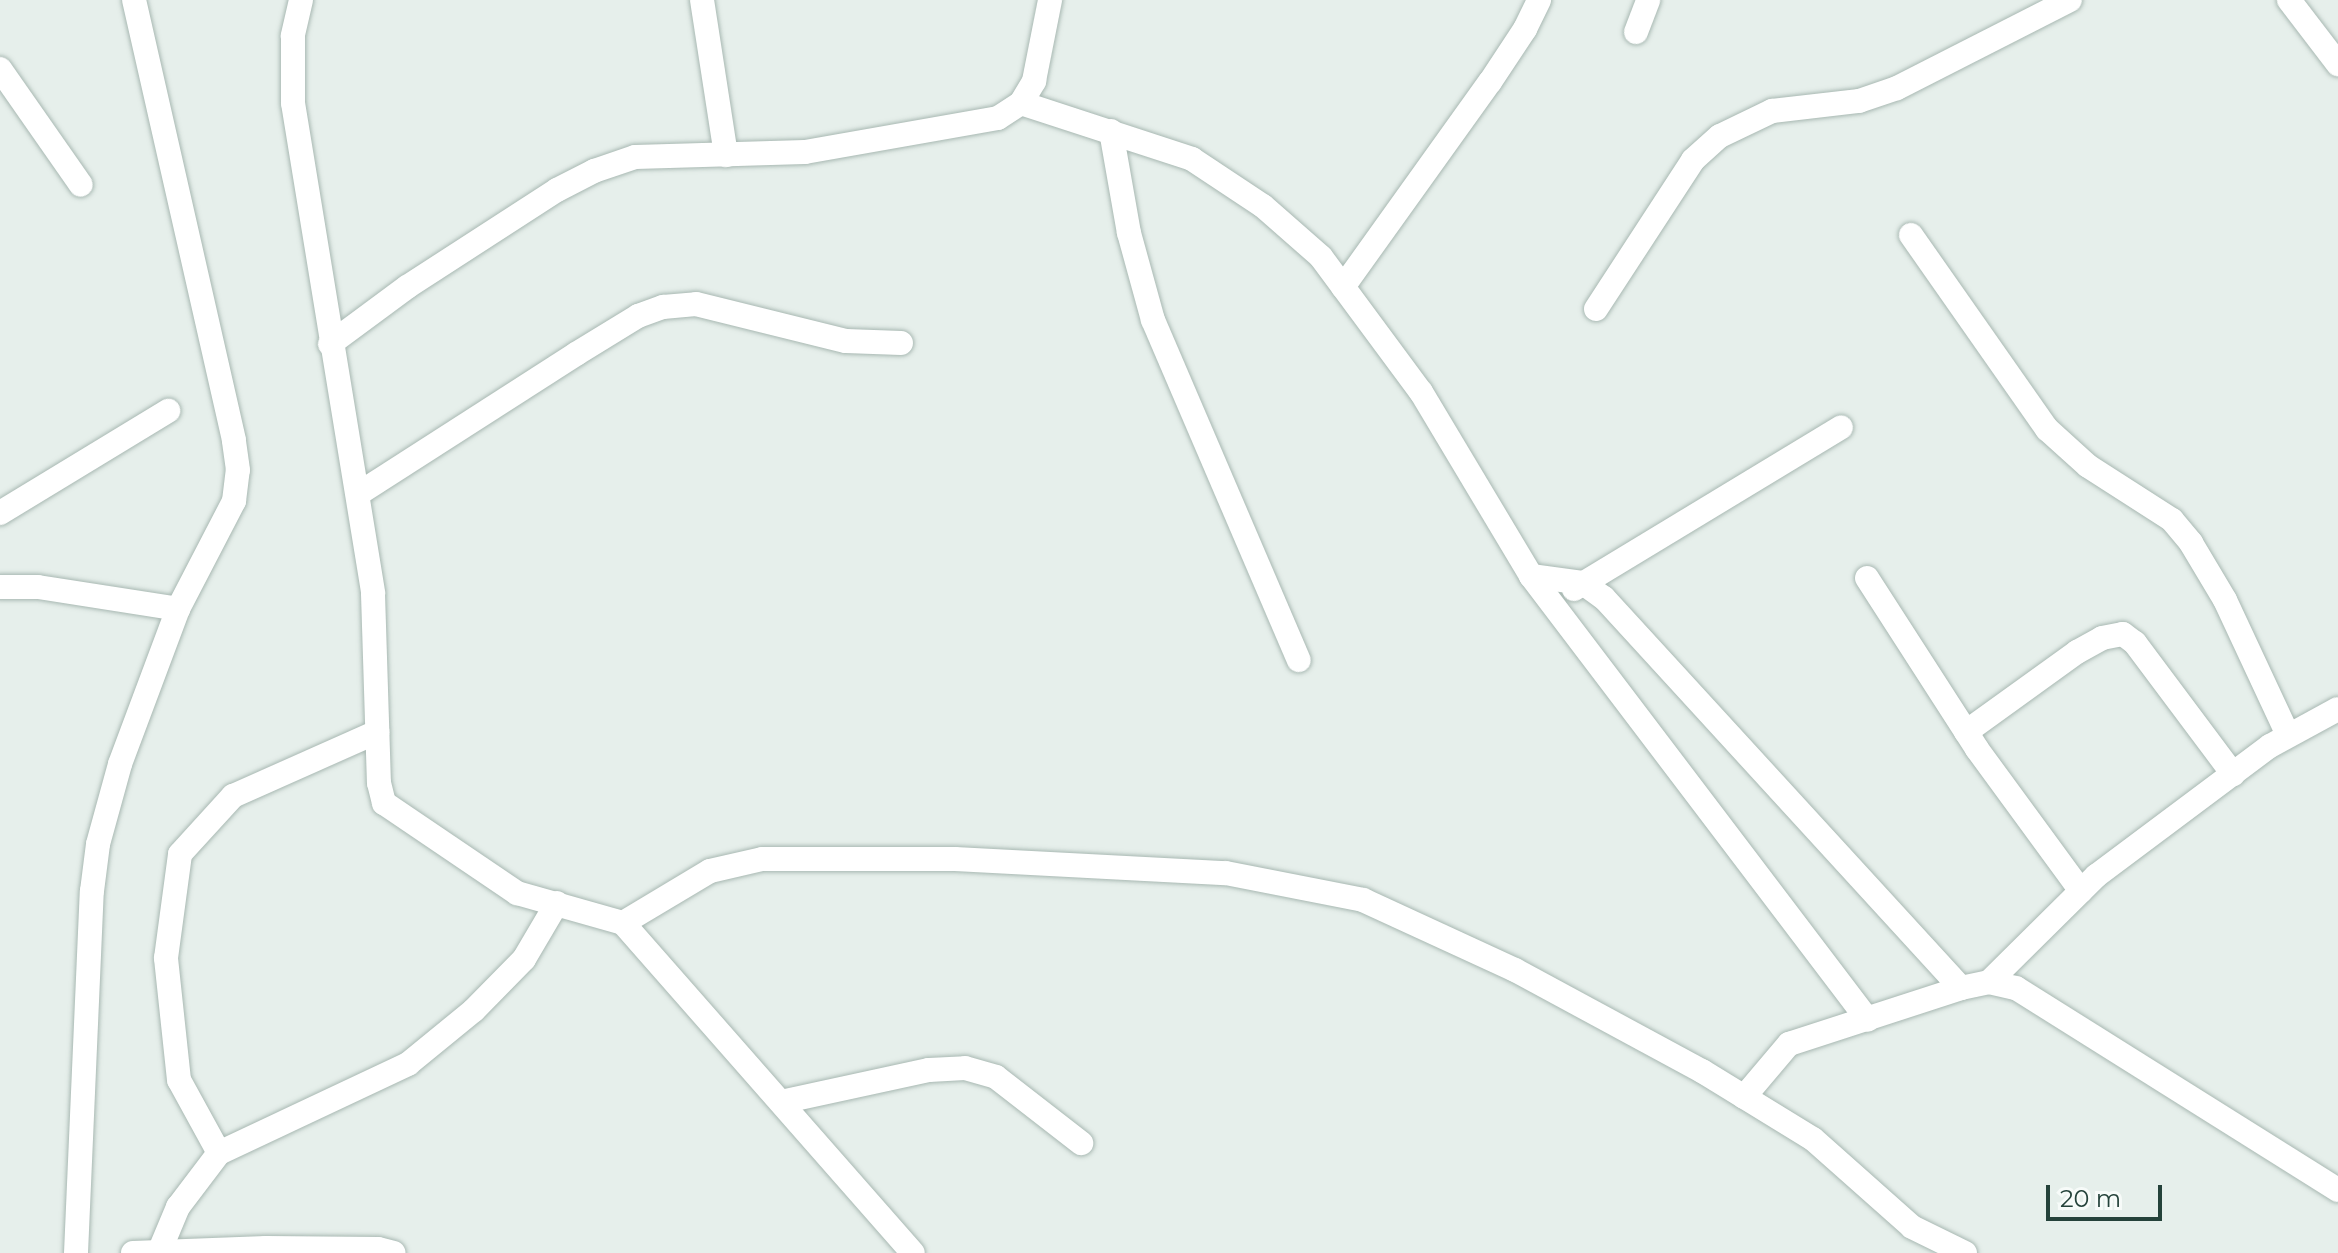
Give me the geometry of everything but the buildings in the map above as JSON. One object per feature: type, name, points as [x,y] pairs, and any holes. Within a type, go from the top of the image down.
[{"type":"street","points":[[76,1253],[92,891],[98,844],[120,764],[178,609],[234,501],[238,470],[234,440],[134,0]]},
{"type":"street","points":[[301,0],[293,36],[293,103],[373,594],[379,783],[384,803],[517,893],[623,923],[913,1253]]},
{"type":"street","points":[[702,0],[726,155]]},
{"type":"street","points":[[330,344],[419,279],[557,190],[594,171],[635,157],[805,152],[998,118],[1021,103],[1034,81],[1050,0]]},
{"type":"street","points":[[1343,287],[1490,82],[1525,29],[1539,0]]},
{"type":"street","points":[[1636,32],[1648,0]]},
{"type":"street","points":[[1596,309],[1693,160],[1720,136],[1772,111],[1859,101],[1897,88],[2070,0]]},
{"type":"street","points":[[2289,0],[2338,64]]},
{"type":"street","points":[[2,75],[81,185]]},
{"type":"street","points":[[1021,103],[1192,159],[1263,206],[1321,257],[1421,392],[1531,576],[1868,1020]]},
{"type":"street","points":[[1111,131],[1129,233],[1153,320],[1299,660]]},
{"type":"street","points":[[1911,235],[2055,437],[2088,466],[2172,520],[2191,543],[2225,600],[2288,735]]},
{"type":"street","points":[[358,494],[576,354],[638,316],[663,307],[696,304],[846,341],[901,343]]},
{"type":"street","points":[[0,513],[168,411]]},
{"type":"street","points":[[1552,604],[1841,427]]},
{"type":"street","points":[[1531,576],[1583,583],[1604,598],[1961,988]]},
{"type":"street","points":[[1867,578],[1966,732],[2081,891]]},
{"type":"street","points":[[1,580],[178,609]]},
{"type":"street","points":[[1966,732],[2077,652],[2102,638],[2123,634],[2135,643],[2233,774]]},
{"type":"street","points":[[1989,982],[2096,876],[2288,735],[2338,709]]},
{"type":"street","points":[[219,1153],[179,1080],[166,958],[180,854],[233,796],[377,732]]},
{"type":"street","points":[[623,923],[710,871],[762,859],[955,859],[1226,873],[1363,900],[1515,970],[1744,1097],[1813,1139],[1912,1227],[1965,1253]]},
{"type":"street","points":[[160,1250],[178,1207],[219,1153],[408,1064],[474,1010],[524,959],[557,903]]},
{"type":"street","points":[[1744,1097],[1789,1044],[1961,988],[1989,982],[2016,988],[2338,1190]]},
{"type":"street","points":[[781,1102],[929,1070],[965,1068],[996,1077],[1081,1143]]},
{"type":"street","points":[[133,1253],[160,1250],[364,1248],[394,1253]]}]
